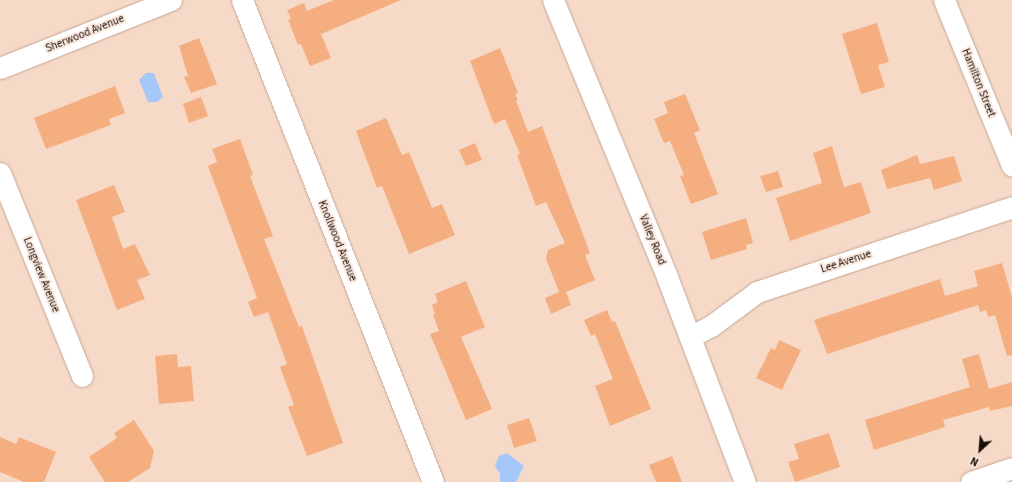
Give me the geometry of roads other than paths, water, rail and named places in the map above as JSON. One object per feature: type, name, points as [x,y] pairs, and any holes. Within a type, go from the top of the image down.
[{"type":"street","name":"Sherwood Avenue","points":[[0,68],[171,0]]},
{"type":"street","name":"Knollwood Avenue","points":[[242,0],[433,482]]},
{"type":"street","name":"Valley Road","points":[[553,0],[690,337],[745,482]]},
{"type":"street","name":"Hamilton Street","points":[[944,0],[1012,166]]},
{"type":"street","name":"Longview Avenue","points":[[0,173],[82,376]]},
{"type":"street","name":"Lee Avenue","points":[[690,337],[711,326],[757,292],[1012,207]]},
{"type":"street","points":[[971,482],[1012,468]]},
{"type":"water","points":[[146,73],[154,73],[163,97],[157,102],[148,102],[139,80]]},
{"type":"water","points":[[507,453],[524,466],[516,482],[500,482],[500,474],[495,466],[499,456]]}]
